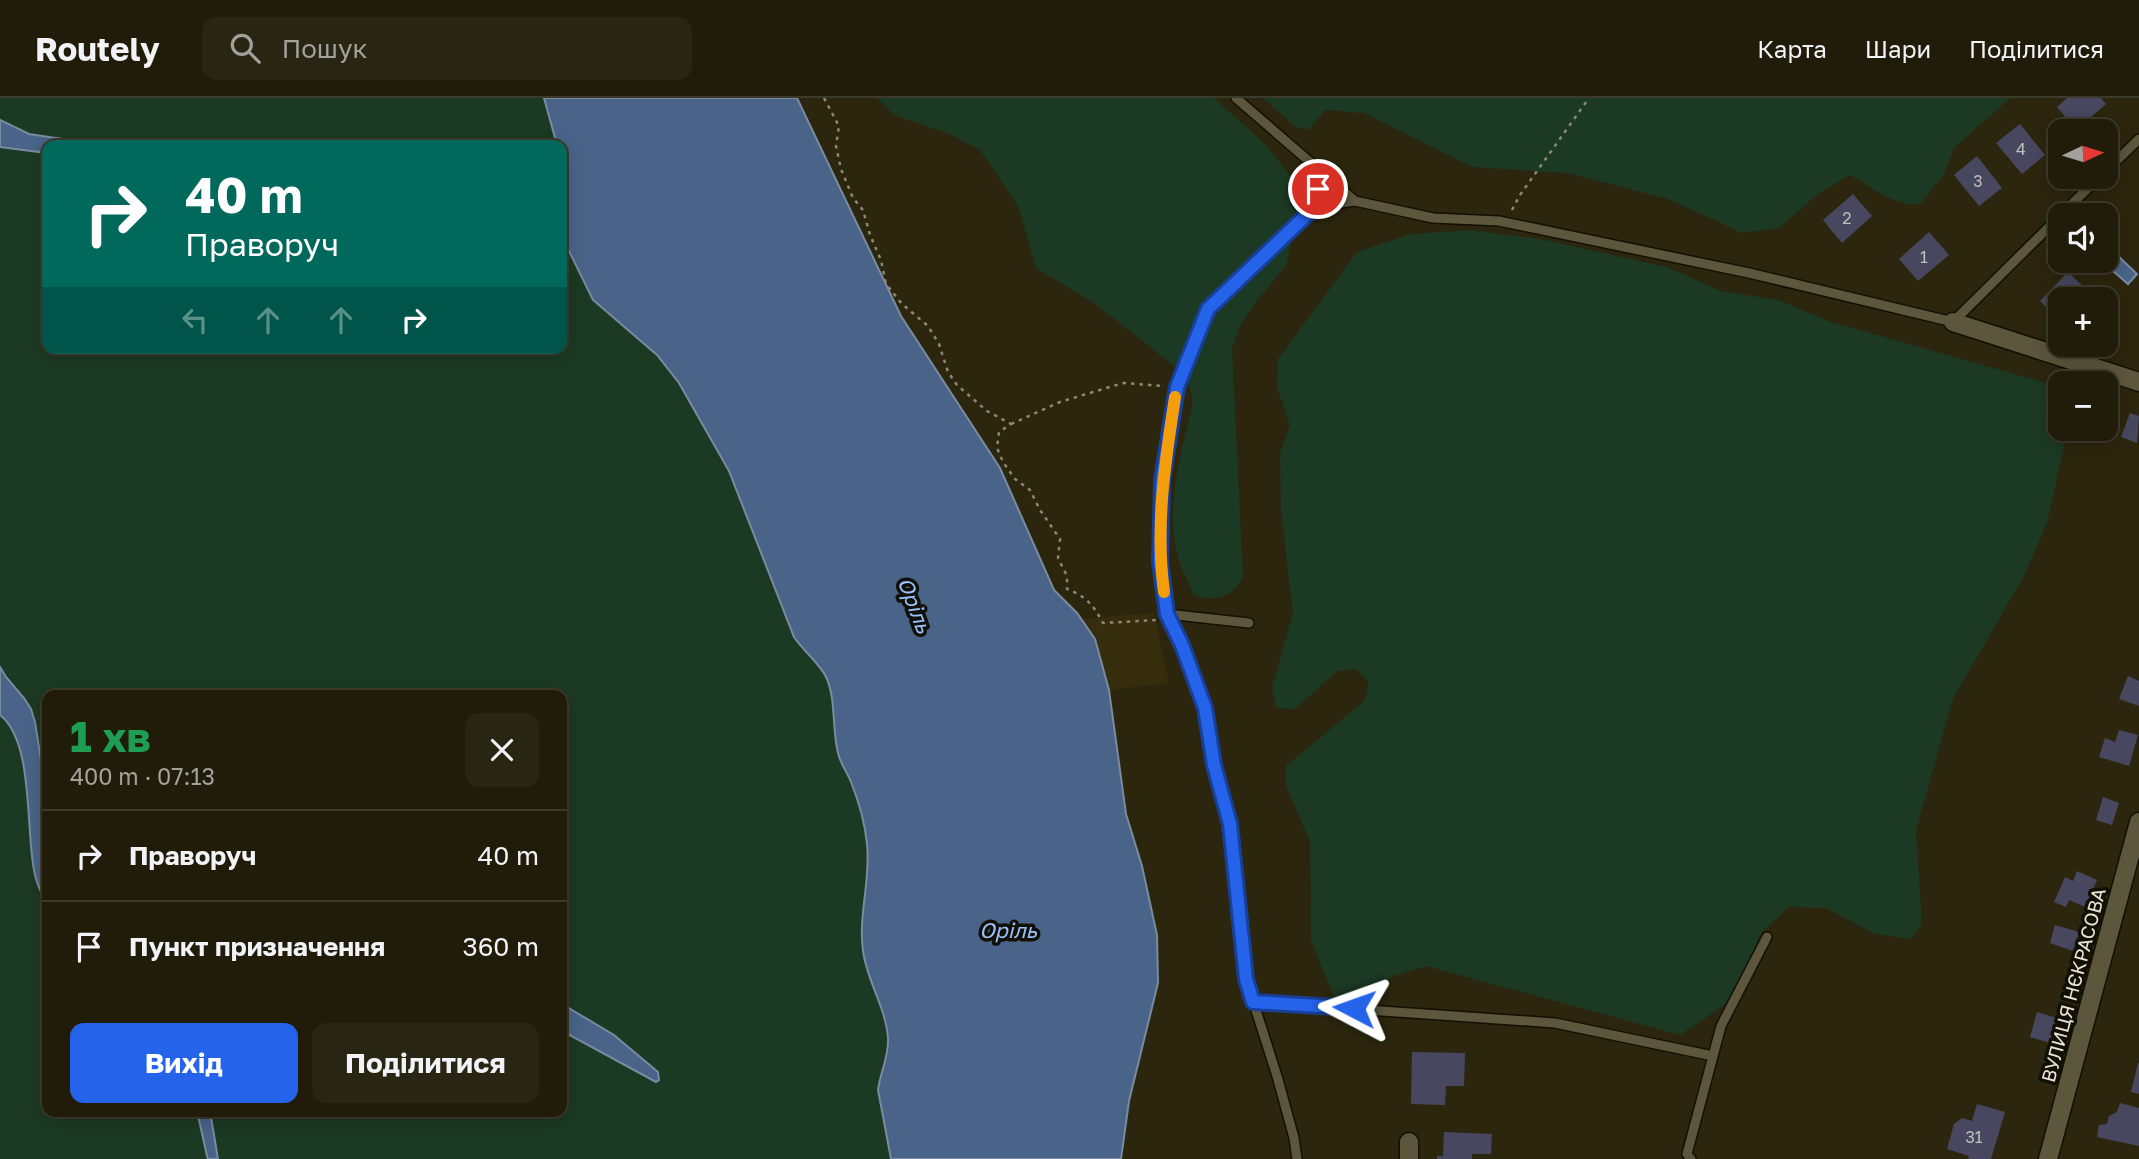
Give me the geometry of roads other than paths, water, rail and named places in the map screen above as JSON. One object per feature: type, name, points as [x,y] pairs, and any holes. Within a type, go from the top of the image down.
[{"type":"street","points":[[1953,322],[2139,382]]},
{"type":"street","name":"ВУЛИЦЯ НЄКРАСОВА","points":[[2048,1159],[2139,822]]},
{"type":"lane","points":[[1236,98],[1355,201]]},
{"type":"lane","points":[[2118,159],[2139,139]]},
{"type":"lane","points":[[1315,207],[1321,172]]},
{"type":"lane","points":[[2073,203],[2088,189]]},
{"type":"lane","points":[[1297,1159],[1277,1076],[1246,979],[1230,824],[1214,765],[1205,708],[1169,617],[1160,562],[1162,480],[1177,387],[1208,309],[1315,207],[1355,201],[1433,218],[1499,221],[1749,273],[1953,322],[2048,228]]},
{"type":"lane","points":[[1169,617],[1250,623]]},
{"type":"lane","points":[[1691,1159],[1687,1154],[1721,1026],[1766,937]]},
{"type":"lane","points":[[1253,1002],[1555,1023],[1713,1056]]},
{"type":"water","name":"Орiль","points":[[544,98],[797,98],[901,316],[1000,468],[1054,590],[1077,613],[1095,639],[1109,690],[1126,814],[1142,866],[1157,935],[1158,983],[1129,1101],[1121,1159],[891,1159],[878,1090],[887,1052],[887,1027],[863,951],[863,911],[868,857],[866,836],[857,797],[838,753],[830,688],[821,668],[794,637],[729,471],[679,383],[657,355],[593,300],[568,249],[567,140],[556,140]]},
{"type":"water","points":[[0,120],[29,134],[69,140],[42,140],[42,152],[0,147]]},
{"type":"water","points":[[2118,256],[2137,274],[2128,284],[2115,273],[2118,273]]},
{"type":"water","points":[[0,667],[31,709],[35,722],[42,766],[42,894],[32,858],[24,767],[11,728],[0,715]]},
{"type":"water","points":[[567,1007],[614,1035],[658,1072],[659,1080],[656,1082],[567,1034]]},
{"type":"water","points":[[198,1117],[211,1117],[218,1159],[208,1159]]},
{"type":"water label","name":"Оріль","points":[[915,605]]}]
